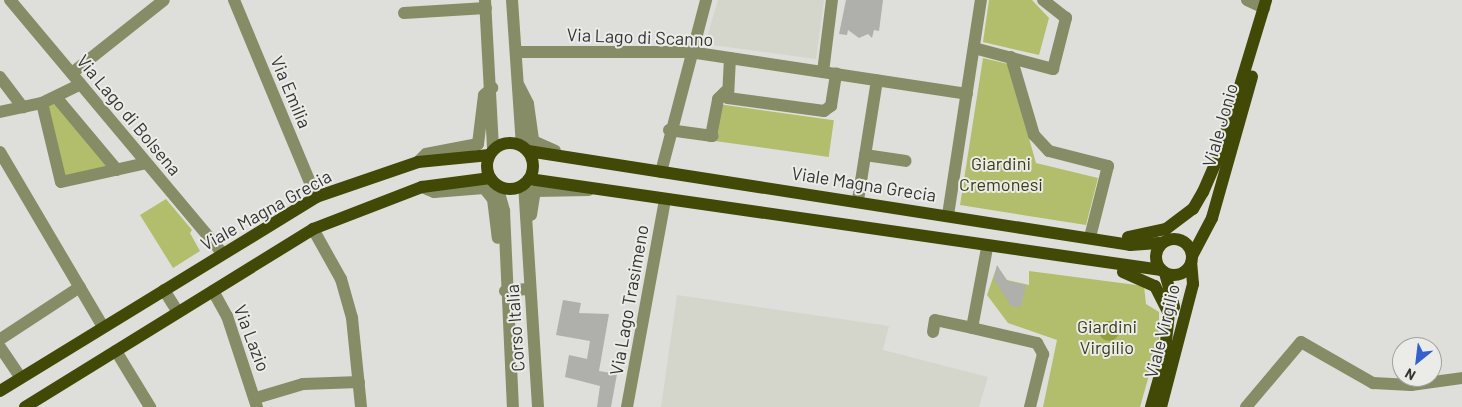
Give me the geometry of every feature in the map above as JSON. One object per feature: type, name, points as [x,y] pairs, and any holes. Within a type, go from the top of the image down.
[{"type":"main road","name":"Viale Jonio","points":[[1166,241],[1200,208],[1268,3]]},
{"type":"main road","name":"Viale Jonio","points":[[1192,259],[1212,218],[1268,3]]},
{"type":"main road","points":[[491,184],[491,153],[506,143],[528,146],[533,170],[529,185]]},
{"type":"main road","name":"Viale Magna Grecia","points":[[528,146],[589,162],[858,200],[1104,238],[1130,245],[1166,241]]},
{"type":"main road","name":"Viale Magna Grecia","points":[[0,391],[316,197],[418,162],[491,153]]},
{"type":"main road","name":"Viale Jonio","points":[[1104,238],[1147,236],[1182,220],[1203,192],[1219,155]]},
{"type":"main road","points":[[24,407],[313,229],[422,187],[491,184],[511,189],[529,185],[592,189],[987,248],[1180,274],[1192,259],[1185,242],[1166,241],[1156,253],[1163,271]]},
{"type":"main road","name":"Viale Virgilio","points":[[1161,407],[1193,284],[1192,259]]},
{"type":"main road","name":"Viale Virgilio","points":[[1074,260],[1138,276],[1155,286],[1169,313],[1164,361]]},
{"type":"main road","name":"Viale Virgilio","points":[[1151,407],[1175,312],[1163,271]]},
{"type":"street","name":"Via Lago di Bolsena","points":[[10,0],[222,253]]},
{"type":"street","points":[[72,74],[162,0]]},
{"type":"street","name":"Via Emilia","points":[[234,0],[316,197]]},
{"type":"street","points":[[512,0],[518,85],[528,146]]},
{"type":"street","points":[[661,172],[669,130],[706,0]]},
{"type":"street","points":[[823,72],[832,0]]},
{"type":"street","points":[[948,215],[981,0]]},
{"type":"street","points":[[974,48],[1053,69],[1066,18],[1043,0]]},
{"type":"street","points":[[1247,0],[1268,3]]},
{"type":"street","points":[[404,13],[485,4],[492,88],[491,153]]},
{"type":"street","name":"Via Lago di Scanno","points":[[516,52],[690,52],[877,80]]},
{"type":"street","points":[[1011,57],[1034,135],[1048,151],[1108,166],[1090,237]]},
{"type":"street","points":[[730,58],[726,91],[728,98],[824,110],[831,106],[836,73]]},
{"type":"street","points":[[0,77],[23,107]]},
{"type":"street","points":[[858,200],[877,80],[967,94]]},
{"type":"street","points":[[0,112],[42,104],[81,84]]},
{"type":"street","name":"Viale Magna Grecia","points":[[418,162],[426,154],[478,144],[484,95],[492,88]]},
{"type":"street","points":[[669,130],[712,136],[718,99],[726,91]]},
{"type":"street","points":[[56,96],[117,170]]},
{"type":"street","points":[[42,104],[61,182],[146,164]]},
{"type":"street","points":[[865,156],[906,161]]},
{"type":"street","points":[[2,161],[103,327]]},
{"type":"street","name":"Corso Italia","points":[[491,184],[504,211],[505,291],[513,407]]},
{"type":"street","name":"Corso Italia","points":[[529,185],[528,247],[538,407]]},
{"type":"street","name":"Via Lago Trasimeno","points":[[627,407],[665,200]]},
{"type":"street","points":[[313,229],[340,280],[352,318],[361,407]]},
{"type":"street","points":[[972,328],[987,248]]},
{"type":"street","points":[[21,378],[0,340],[80,287]]},
{"type":"street","points":[[505,291],[530,289]]},
{"type":"street","points":[[164,290],[178,312]]},
{"type":"street","name":"Via Lazio","points":[[213,291],[227,316],[256,403],[303,384],[359,382]]},
{"type":"street","points":[[933,332],[935,320],[1037,343],[1043,354],[1030,407]]},
{"type":"street","points":[[1246,407],[1301,342],[1374,383],[1411,385],[1462,378]]},
{"type":"street","points":[[116,351],[150,407]]},
{"type":"shaded area","points":[[718,0],[824,0],[816,59],[705,44]]},
{"type":"shaded area","points":[[677,295],[889,326],[883,350],[988,377],[979,407],[661,407]]},
{"type":"shaded area","points":[[1109,321],[1116,324],[1119,331],[1116,338],[1109,341],[1102,338],[1099,331],[1102,324]]},
{"type":"green space","points":[[989,0],[1032,0],[1049,18],[1039,55],[983,42]]},
{"type":"green space","name":"Giardini Cremonesi","points":[[983,58],[1008,64],[1036,163],[1098,178],[1086,225],[960,205]]},
{"type":"green space","points":[[53,99],[108,165],[107,169],[64,179],[44,104]]},
{"type":"green space","points":[[718,104],[834,120],[829,157],[713,141]]},
{"type":"green space","points":[[166,199],[192,230],[190,233],[200,251],[173,268],[140,215]]},
{"type":"green space","name":"Giardini Virgilio","points":[[997,266],[1007,280],[1029,285],[1029,271],[1144,286],[1146,304],[1159,312],[1159,340],[1140,407],[1043,407],[1057,340],[1008,323],[987,295]]},
{"type":"building","points":[[846,0],[883,0],[879,31],[874,30],[872,38],[868,34],[859,38],[848,30],[847,35],[839,34]]},
{"type":"building","points":[[997,265],[1007,281],[1026,285],[1021,307],[1011,306],[994,279]]},
{"type":"building","points":[[563,300],[581,303],[579,313],[609,314],[599,371],[617,374],[611,407],[597,407],[600,386],[565,377],[569,355],[587,359],[590,341],[556,335]]}]
